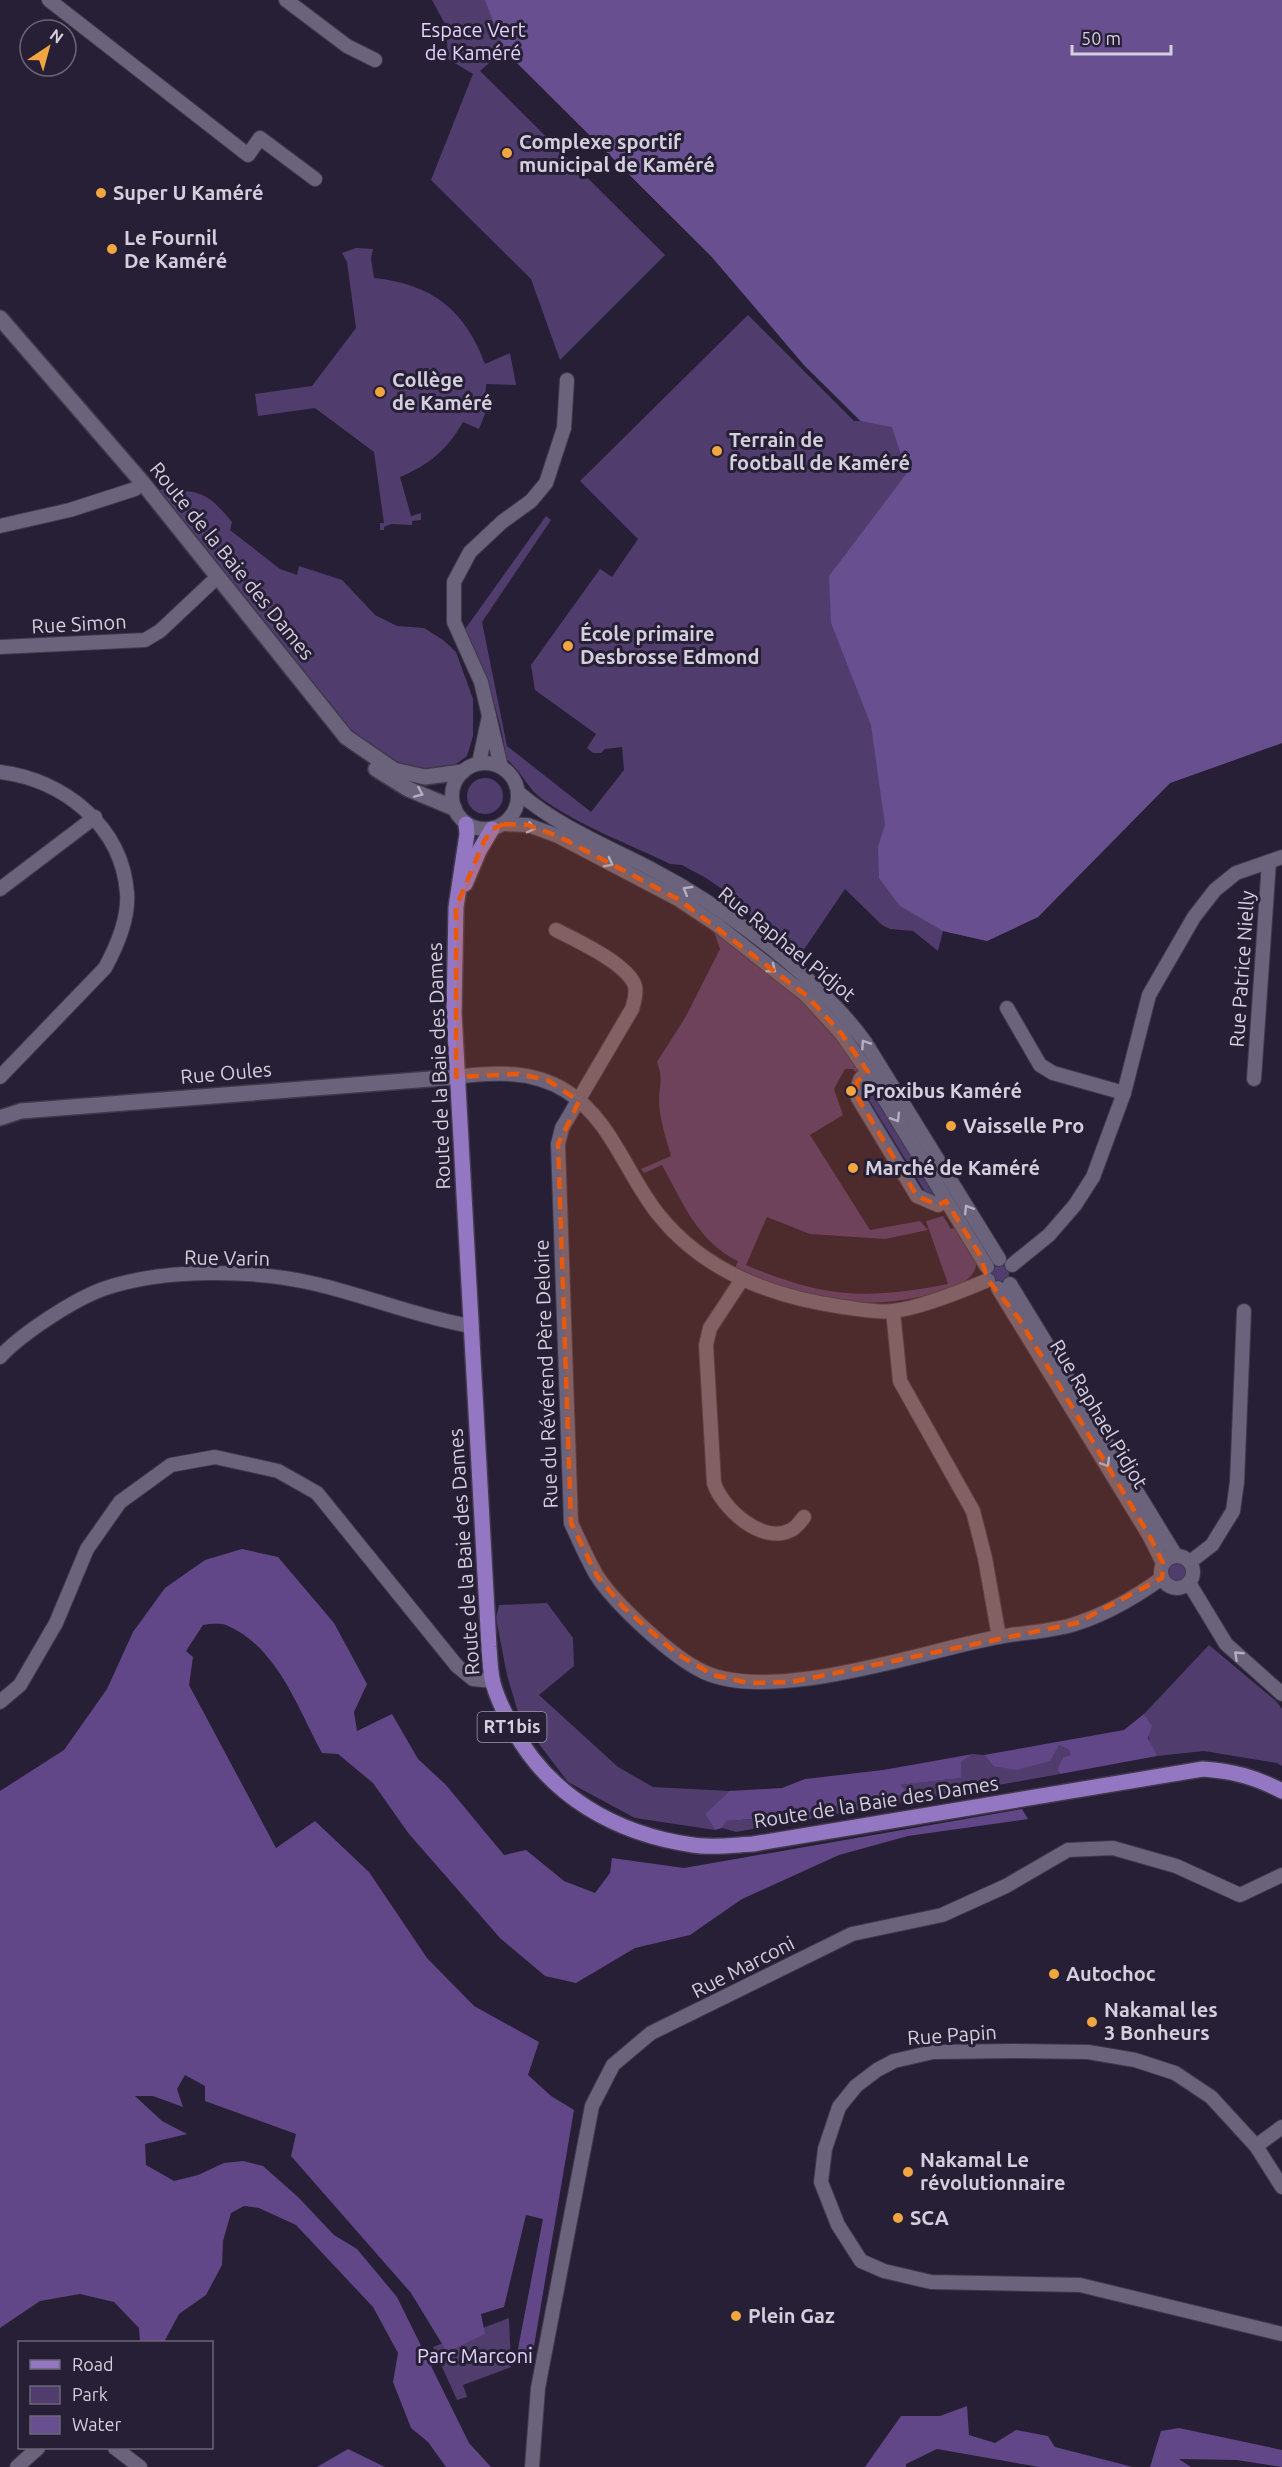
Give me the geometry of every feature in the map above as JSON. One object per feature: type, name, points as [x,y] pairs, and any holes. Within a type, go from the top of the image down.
[{"type":"main road","name":"Route de la Baie des Dames","points":[[0,318],[142,482],[346,737],[394,770],[426,777],[462,772]]},
{"type":"main road","name":"Route de la Baie des Dames","points":[[0,333],[135,489],[341,742],[387,777],[454,808]]},
{"type":"main road","name":"Route de la Baie des Dames","points":[[466,824],[467,834],[456,907],[454,1013],[456,1077],[493,1681],[520,1743],[534,1762],[570,1796],[590,1811],[637,1833],[695,1846],[753,1844],[1203,1769],[1230,1771],[1257,1777],[1282,1791]]},
{"type":"main road","name":"Route de la Baie des Dames","points":[[456,907],[479,850],[498,826]]},
{"type":"main road","name":"Rue Oules","points":[[0,1118],[21,1111],[456,1077]]},
{"type":"street","points":[[49,0],[248,155],[260,138],[315,179]]},
{"type":"street","points":[[286,0],[346,46],[375,60]]},
{"type":"street","points":[[501,766],[479,763],[462,772],[453,789],[454,808],[466,824],[483,830],[498,826],[515,811],[519,794],[513,778],[501,766],[481,682],[454,622],[454,582],[461,565],[477,544],[531,501],[546,483],[564,428],[567,380]]},
{"type":"street","points":[[0,526],[70,510],[135,489]]},
{"type":"street","name":"Rue Simon","points":[[0,647],[146,640],[160,631],[211,583]]},
{"type":"street","points":[[479,763],[489,716]]},
{"type":"street","points":[[0,772],[45,785],[77,802],[95,817],[111,841],[122,866],[128,894],[116,946],[105,968],[0,1077]]},
{"type":"street","name":"Rue Raphael Pidjot","points":[[519,794],[554,820],[656,871],[719,909],[819,990],[848,1019],[946,1201],[999,1274],[1163,1563]]},
{"type":"street","points":[[0,889],[95,817]]},
{"type":"street","name":"Rue Raphael Pidjot","points":[[498,826],[528,825],[558,836],[678,899],[717,925],[806,996],[841,1033],[874,1070],[1176,1556]]},
{"type":"street","name":"Rue Patrice Nielly","points":[[456,1077],[485,1073],[518,1074],[547,1080],[579,1101],[612,1138],[657,1214],[690,1247],[741,1281],[811,1303],[893,1311],[964,1291],[999,1274],[1049,1234],[1075,1206],[1093,1177],[1124,1093],[1149,995],[1194,917],[1215,890],[1236,873],[1276,860],[1254,1079]]},
{"type":"street","name":"Rue du Révérend Père Deloire","points":[[556,930],[618,965],[636,987],[632,1009],[562,1128],[558,1144],[572,1522],[597,1576],[623,1607],[677,1654],[703,1672],[749,1683],[792,1682],[999,1637],[1077,1623],[1101,1614],[1162,1578]]},
{"type":"street","points":[[1007,1008],[1040,1065],[1053,1073],[1124,1093]]},
{"type":"street","points":[[874,1070],[863,1074],[858,1082],[858,1098],[916,1196],[938,1205],[946,1201]]},
{"type":"street","name":"Rue Varin","points":[[0,1357],[17,1338],[101,1290],[140,1280],[200,1274],[265,1276],[314,1283],[470,1326]]},
{"type":"street","points":[[741,1281],[710,1328],[705,1345],[714,1483],[717,1493],[731,1512],[758,1529],[780,1533],[792,1530],[804,1517]]},
{"type":"street","points":[[893,1311],[900,1381],[973,1511],[985,1558],[999,1637]]},
{"type":"street","points":[[1190,1562],[1212,1545],[1233,1512],[1237,1482],[1244,1311]]},
{"type":"street","points":[[0,1702],[20,1685],[56,1623],[87,1549],[120,1502],[171,1466],[215,1457],[278,1471],[317,1493],[457,1666],[473,1679],[493,1681]]},
{"type":"street","points":[[1176,1556],[1190,1562],[1193,1573],[1189,1583],[1174,1588],[1162,1578],[1163,1563],[1176,1556]]},
{"type":"street","points":[[1189,1583],[1226,1644],[1282,1694]]},
{"type":"street","name":"Rue Marconi","points":[[532,2467],[538,2388],[592,2106],[613,2066],[651,2033],[852,1934],[942,1915],[1006,1886],[1068,1850],[1113,1848],[1176,1866],[1240,1895],[1282,1875]]},
{"type":"street","name":"Rue Papin","points":[[1282,2187],[1256,2146],[1211,2097],[1175,2073],[1135,2060],[1088,2052],[933,2052],[894,2061],[856,2086],[839,2107],[831,2126],[821,2182],[838,2225],[861,2261],[884,2271],[931,2282],[1080,2285],[1282,2334]]},
{"type":"street","points":[[1256,2146],[1282,2127]]},
{"type":"street","points":[[17,2467],[37,2449]]},
{"type":"street","points":[[116,2449],[140,2467]]},
{"type":"highlighted area","points":[[504,824],[528,825],[558,836],[678,899],[806,995],[841,1033],[868,1072],[857,1082],[858,1098],[917,1196],[938,1205],[946,1201],[980,1255],[988,1280],[1018,1317],[1149,1535],[1163,1563],[1162,1578],[1077,1623],[792,1682],[749,1683],[713,1675],[677,1654],[623,1607],[597,1576],[571,1523],[558,1144],[579,1101],[547,1080],[518,1074],[456,1077],[456,907],[484,841],[492,829]]},
{"type":"green space","name":"Espace Vert de Kaméré","points":[[432,0],[1282,0],[1282,743],[1170,783],[1038,917],[987,941],[943,931],[938,951],[913,931],[890,929],[882,925],[845,889],[801,954],[757,923],[739,901],[706,878],[682,865],[670,864],[589,826],[542,799],[506,759],[496,710],[478,662],[463,632],[546,516],[551,520],[482,622],[507,746],[591,812],[624,770],[622,747],[605,749],[601,753],[593,753],[587,748],[596,734],[535,690],[531,665],[600,569],[612,577],[638,539],[580,481],[748,315],[854,421],[860,421],[804,365],[711,256],[504,50],[480,71],[665,255],[560,360],[531,279],[431,180],[473,74],[448,59],[446,26]],"holes":[[[885,828],[886,860],[904,907],[878,846]]]},
{"type":"green space","points":[[356,248],[373,249],[371,259],[374,278],[413,286],[444,303],[467,329],[485,364],[510,353],[516,385],[486,384],[485,414],[479,429],[463,422],[444,449],[428,462],[400,477],[411,516],[421,513],[421,520],[412,521],[412,525],[391,524],[384,527],[384,530],[380,530],[380,523],[384,523],[374,452],[315,408],[258,416],[255,394],[312,386],[356,328],[347,262],[342,253]]},
{"type":"green space","points":[[163,489],[187,491],[209,499],[232,522],[230,530],[280,569],[297,575],[299,566],[342,580],[375,615],[397,626],[424,628],[443,640],[456,652],[473,699],[473,736],[467,756],[449,769],[432,771],[411,768],[379,752],[341,722],[158,491]]},
{"type":"green space","points":[[485,778],[498,783],[503,796],[498,809],[485,814],[472,809],[467,796],[472,783]]},
{"type":"green space","points":[[713,929],[735,944],[740,953],[775,980],[788,985],[839,1036],[860,1067],[858,1074],[853,1069],[845,1069],[834,1089],[843,1115],[810,1135],[870,1230],[920,1221],[928,1230],[885,1239],[810,1234],[767,1217],[746,1265],[799,1284],[846,1293],[893,1292],[948,1284],[926,1221],[943,1216],[951,1229],[958,1227],[975,1255],[976,1266],[966,1280],[944,1291],[887,1302],[837,1301],[788,1290],[734,1271],[738,1261],[724,1253],[702,1232],[662,1165],[644,1173],[641,1169],[671,1156],[660,1113],[661,1077],[657,1062],[685,1018],[720,949]]},
{"type":"green space","points":[[869,1085],[935,1194],[931,1198],[917,1196],[924,1190],[866,1095],[858,1098],[864,1086]]},
{"type":"green space","points":[[1000,1265],[1006,1268],[1009,1274],[1006,1280],[1000,1283],[994,1280],[991,1274],[994,1268]]},
{"type":"green space","points":[[1176,1562],[1183,1565],[1186,1572],[1183,1579],[1176,1582],[1169,1579],[1166,1572],[1169,1565]]},
{"type":"green space","points":[[547,1603],[573,1638],[574,1666],[539,1695],[618,1767],[653,1787],[729,1791],[705,1814],[715,1830],[635,1818],[568,1782],[520,1719],[507,1675],[496,1618],[499,1605]]},
{"type":"green space","points":[[1209,1645],[1276,1701],[1282,1709],[1282,1766],[1277,1763],[1204,1751],[1157,1756],[1154,1752],[1149,1737],[1151,1725],[1144,1714]]},
{"type":"green space","points":[[1059,1745],[1069,1750],[1070,1755],[1063,1757],[1057,1769],[1060,1774],[736,1832],[722,1828],[725,1821],[797,1816],[825,1807],[908,1794],[899,1785],[960,1778],[961,1762],[973,1754],[984,1755],[993,1766]]},
{"type":"green space","name":"Parc Marconi","points":[[509,2318],[511,2367],[463,2385],[467,2397],[457,2400],[433,2347]]},
{"type":"shaded area","points":[[242,1549],[278,1557],[334,1623],[367,1684],[354,1712],[357,1731],[392,1714],[418,1759],[446,1785],[504,1855],[526,1850],[564,1881],[595,1893],[610,1873],[612,1858],[684,1868],[1022,1809],[1028,1819],[908,1836],[839,1855],[742,1899],[690,1935],[635,1948],[576,1983],[545,1976],[500,1938],[409,1834],[373,1783],[338,1754],[322,1753],[284,1680],[259,1648],[244,1635],[226,1625],[203,1625],[186,1651],[193,1657],[189,1685],[276,1848],[315,1821],[369,1872],[427,1958],[474,2006],[539,2042],[528,2075],[551,2096],[574,2110],[532,2358],[516,2359],[543,2219],[526,2215],[504,2307],[481,2314],[485,2334],[447,2352],[411,2293],[291,2156],[296,2134],[205,2101],[205,2086],[185,2075],[177,2089],[183,2107],[153,2096],[135,2096],[162,2121],[187,2134],[145,2144],[146,2165],[174,2181],[198,2175],[224,2163],[243,2161],[263,2166],[298,2197],[334,2235],[357,2249],[397,2297],[469,2443],[491,2467],[446,2467],[428,2442],[411,2428],[393,2382],[398,2353],[373,2307],[296,2225],[259,2208],[244,2206],[231,2213],[223,2241],[222,2265],[206,2295],[179,2314],[165,2341],[140,2341],[139,2328],[114,2302],[80,2294],[40,2301],[0,2328],[0,1791],[64,1750],[107,1689],[133,1632],[165,1588],[205,1560]]},
{"type":"shaded area","points":[[1144,1714],[1152,1726],[1148,1738],[1157,1756],[1060,1774],[1057,1769],[1063,1757],[1070,1755],[1069,1750],[1059,1745],[1050,1761],[1016,1770],[993,1766],[984,1755],[1124,1730]]},
{"type":"shaded area","points":[[973,1754],[961,1762],[961,1778],[900,1785],[909,1794],[847,1803],[797,1816],[726,1821],[722,1828],[715,1830],[705,1814],[729,1791],[782,1788],[805,1779],[883,1770]]},
{"type":"shaded area","points":[[967,2406],[969,2435],[995,2443],[1016,2430],[1048,2436],[1055,2447],[1133,2467],[1039,2467],[937,2449],[906,2464],[906,2467],[865,2467],[901,2416],[940,2416]]},
{"type":"shaded area","points":[[1179,2428],[1282,2450],[1282,2467],[1237,2460],[1179,2459],[1191,2467],[1150,2467],[1161,2431]]},
{"type":"shaded area","points":[[348,2449],[385,2467],[317,2467]]},
{"type":"water","points":[[485,0],[1282,0],[1282,743],[1170,783],[1038,917],[987,941],[943,931],[900,906],[879,878],[878,846],[885,825],[871,725],[831,623],[829,576],[907,473],[892,427],[861,421],[804,365],[711,256],[504,50]]},
{"type":"place","name":"Complexe sportif municipal de Kaméré","points":[[507,153]]},
{"type":"place","name":"Super U Kaméré","points":[[101,193]]},
{"type":"place","name":"Le Fournil De Kaméré","points":[[112,249]]},
{"type":"place","name":"Collège de Kaméré","points":[[380,392]]},
{"type":"place","name":"Terrain de football de Kaméré","points":[[717,451]]},
{"type":"place","name":"École primaire Desbrosse Edmond","points":[[568,646]]},
{"type":"place","name":"Proxibus Kaméré","points":[[851,1091]]},
{"type":"place","name":"Vaisselle Pro","points":[[951,1126]]},
{"type":"place","name":"Marché de Kaméré","points":[[853,1168]]},
{"type":"place","name":"Autochoc","points":[[1054,1974]]},
{"type":"place","name":"Nakamal les 3 Bonheurs","points":[[1092,2022]]},
{"type":"place","name":"Nakamal Le révolutionnaire","points":[[908,2172]]},
{"type":"place","name":"SCA","points":[[898,2218]]},
{"type":"place","name":"Plein Gaz","points":[[736,2316]]}]
